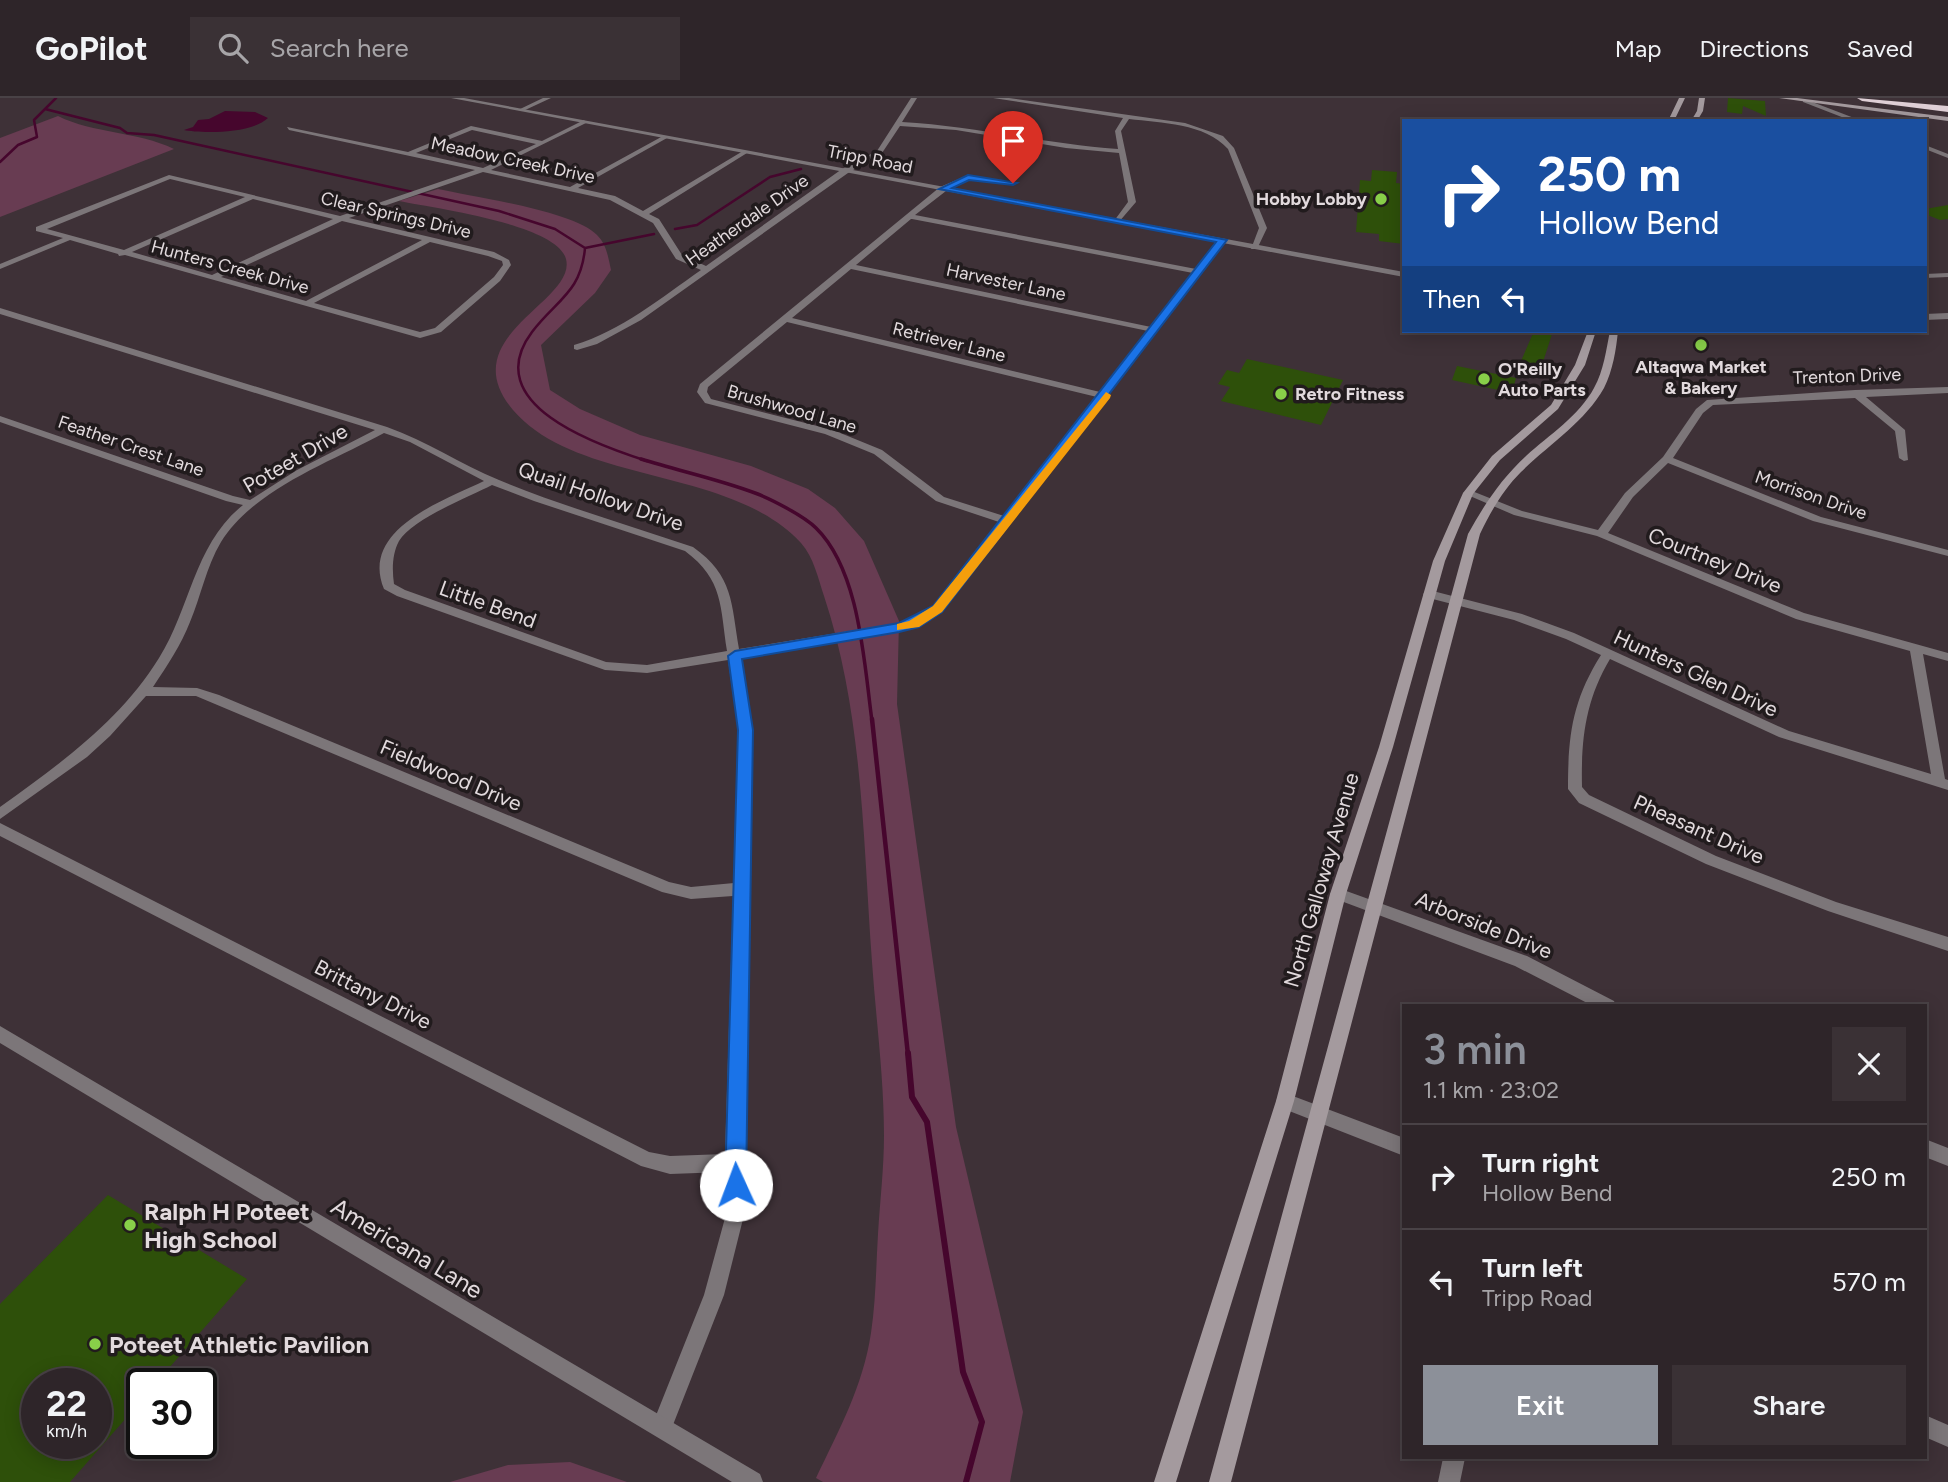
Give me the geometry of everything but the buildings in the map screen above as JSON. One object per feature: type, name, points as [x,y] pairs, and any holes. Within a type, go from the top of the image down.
[{"type":"highway","points":[[1912,98],[1948,103]]},
{"type":"highway","points":[[1861,103],[1948,109]]},
{"type":"highway","points":[[1875,110],[1948,118]]},
{"type":"main road","points":[[1672,119],[1682,98]]},
{"type":"main road","points":[[1695,119],[1700,111],[1702,98]]},
{"type":"main road","points":[[1782,98],[1861,103],[1875,110]]},
{"type":"main road","name":"North Galloway Avenue","points":[[1165,1482],[1285,1101],[1338,894],[1386,747],[1429,594],[1454,522],[1468,493],[1496,458],[1537,423],[1566,393],[1580,365],[1590,333]]},
{"type":"main road","points":[[1220,1482],[1474,534],[1490,502],[1517,469],[1559,432],[1597,391],[1608,364],[1614,333]]},
{"type":"main road","points":[[1537,423],[1559,432]]},
{"type":"street","name":"Tripp Road","points":[[454,98],[1402,275]]},
{"type":"street","points":[[521,110],[548,98]]},
{"type":"street","name":"Heatherdale Drive","points":[[578,346],[594,342],[638,318],[704,268],[845,171],[880,152],[901,124],[915,98]]},
{"type":"street","points":[[996,98],[1193,127],[1221,137],[1227,142],[1263,228],[1254,247]]},
{"type":"street","points":[[1805,101],[1855,119]]},
{"type":"street","points":[[1846,115],[1846,109],[1861,103]]},
{"type":"street","points":[[1118,221],[1132,202],[1118,131],[1126,118]]},
{"type":"street","points":[[212,278],[341,218],[484,170],[584,122]]},
{"type":"street","points":[[901,124],[948,126],[1076,149],[1122,151]]},
{"type":"street","name":"Meadow Creek Drive","points":[[289,128],[573,188],[618,200],[645,213],[664,230],[679,257],[704,268]]},
{"type":"street","points":[[409,154],[471,128],[542,142]]},
{"type":"street","points":[[573,188],[665,137]]},
{"type":"street","points":[[1927,148],[1948,156]]},
{"type":"street","points":[[645,213],[745,152]]},
{"type":"street","name":"Clear Springs Drive","points":[[49,223],[169,177],[496,255],[508,265],[497,279],[458,313],[438,330],[427,335]]},
{"type":"street","points":[[943,189],[968,177],[1013,183]]},
{"type":"street","name":"Brushwood Lane","points":[[943,189],[703,386],[702,392],[708,401],[829,432],[877,452],[940,499],[1007,521]]},
{"type":"street","points":[[122,254],[252,197]]},
{"type":"street","points":[[912,217],[1199,272]]},
{"type":"street","name":"Hunters Creek Drive","points":[[49,223],[39,229],[67,239],[427,335]]},
{"type":"street","points":[[0,267],[67,239]]},
{"type":"street","points":[[306,304],[430,239]]},
{"type":"street","points":[[735,656],[914,624],[938,609],[1105,396],[1222,240]]},
{"type":"street","name":"Harvester Lane","points":[[850,266],[1154,330]]},
{"type":"street","points":[[1927,275],[1948,275]]},
{"type":"street","name":"Quail Hollow Drive","points":[[0,311],[414,439],[492,481],[689,549],[706,561],[723,588],[745,730],[734,1163],[737,1207],[714,1295],[662,1428]]},
{"type":"street","points":[[1927,317],[1948,316]]},
{"type":"street","name":"Retriever Lane","points":[[786,319],[1105,396]]},
{"type":"street","name":"Trenton Drive","points":[[1601,534],[1629,495],[1667,459],[1699,411],[1710,402],[1948,390]]},
{"type":"street","points":[[1855,393],[1900,430],[1904,458]]},
{"type":"street","name":"Feather Crest Lane","points":[[0,419],[251,504]]},
{"type":"street","name":"Poteet Drive","points":[[0,814],[65,767],[119,723],[145,691],[183,624],[206,555],[226,528],[251,504],[289,480],[383,429]]},
{"type":"street","name":"Morrison Drive","points":[[1667,459],[1816,519],[1948,553]]},
{"type":"street","name":"Little Bend","points":[[492,481],[413,523],[397,535],[389,549],[388,586],[605,666],[647,669],[735,656]]},
{"type":"street","name":"Courtney Drive","points":[[1468,493],[1518,513],[1601,534],[1800,616],[1948,657]]},
{"type":"street","name":"Hunters Glen Drive","points":[[1429,594],[1518,617],[1608,653],[1784,734],[1943,784]]},
{"type":"street","points":[[1916,649],[1943,784]]},
{"type":"street","name":"Pheasant Drive","points":[[1608,653],[1582,698],[1578,716],[1575,789],[1584,799],[1711,860],[1833,907],[1948,944]]},
{"type":"street","name":"Fieldwood Drive","points":[[145,691],[197,692],[214,698],[667,888],[691,893],[741,889]]},
{"type":"street","name":"Brittany Drive","points":[[0,829],[647,1160],[670,1165],[734,1163]]},
{"type":"street","name":"Arborside Drive","points":[[1338,894],[1521,961],[1604,1004]]},
{"type":"street","name":"Americana Lane","points":[[0,1034],[752,1482]]},
{"type":"street","points":[[1285,1101],[1402,1146]]},
{"type":"street","points":[[1927,1149],[1948,1157]]},
{"type":"street","points":[[1927,1427],[1948,1436]]},
{"type":"street","points":[[1449,1482],[1454,1459]]},
{"type":"shaded area","points":[[225,111],[255,112],[268,118],[260,124],[237,130],[184,130],[193,127],[198,120],[209,119]]},
{"type":"shaded area","points":[[58,116],[174,149],[0,217],[0,138]]},
{"type":"shaded area","points":[[438,189],[522,206],[568,219],[585,226],[603,243],[611,270],[595,293],[541,345],[550,390],[580,409],[640,435],[751,466],[808,489],[835,508],[864,541],[899,621],[897,704],[956,1127],[1023,1412],[1010,1482],[823,1482],[816,1478],[849,1407],[862,1371],[871,1333],[884,1114],[854,731],[837,641],[812,562],[801,543],[771,518],[735,500],[575,452],[541,434],[513,410],[498,384],[497,361],[505,341],[554,290],[564,275],[566,259],[558,247],[541,236],[518,227],[464,213],[399,201]]},
{"type":"shaded area","points":[[570,1462],[627,1482],[450,1482],[508,1465]]},
{"type":"waterway","points":[[45,109],[56,98]]},
{"type":"waterway","points":[[0,162],[18,145],[37,137],[34,120],[45,109]]},
{"type":"waterway","points":[[45,109],[120,128],[127,133],[154,135],[499,211],[555,229],[585,248]]},
{"type":"waterway","points":[[675,229],[697,225],[770,177],[801,169]]},
{"type":"waterway","points":[[585,248],[654,234]]},
{"type":"waterway","points":[[585,248],[583,263],[573,286],[532,332],[519,358],[520,380],[531,400],[551,418],[600,444],[643,460]]},
{"type":"waterway","points":[[643,460],[755,493],[787,508],[816,528],[831,546],[851,593],[862,646],[872,721]]},
{"type":"waterway","points":[[643,460],[647,461]]},
{"type":"waterway","points":[[872,719],[908,1055]]},
{"type":"waterway","points":[[908,1053],[912,1097],[927,1122],[963,1372],[982,1422],[966,1482]]},
{"type":"slow traffic","points":[[902,627],[914,624],[938,609],[1106,395]]},
{"type":"place","name":"Hobby Lobby","points":[[1381,199]]},
{"type":"place","name":"Altaqwa Market & Bakery","points":[[1701,345]]},
{"type":"place","name":"O'Reilly Auto Parts","points":[[1484,379]]},
{"type":"place","name":"Retro Fitness","points":[[1281,394]]},
{"type":"place","name":"Ralph H Poteet High School","points":[[130,1225]]},
{"type":"place","name":"Poteet Athletic Pavilion","points":[[95,1344]]},
{"type":"route","points":[[736,1185],[734,1163],[745,730],[735,656],[899,628],[914,624],[938,609],[1105,396],[1222,240],[943,189],[968,177],[1013,183]]}]
